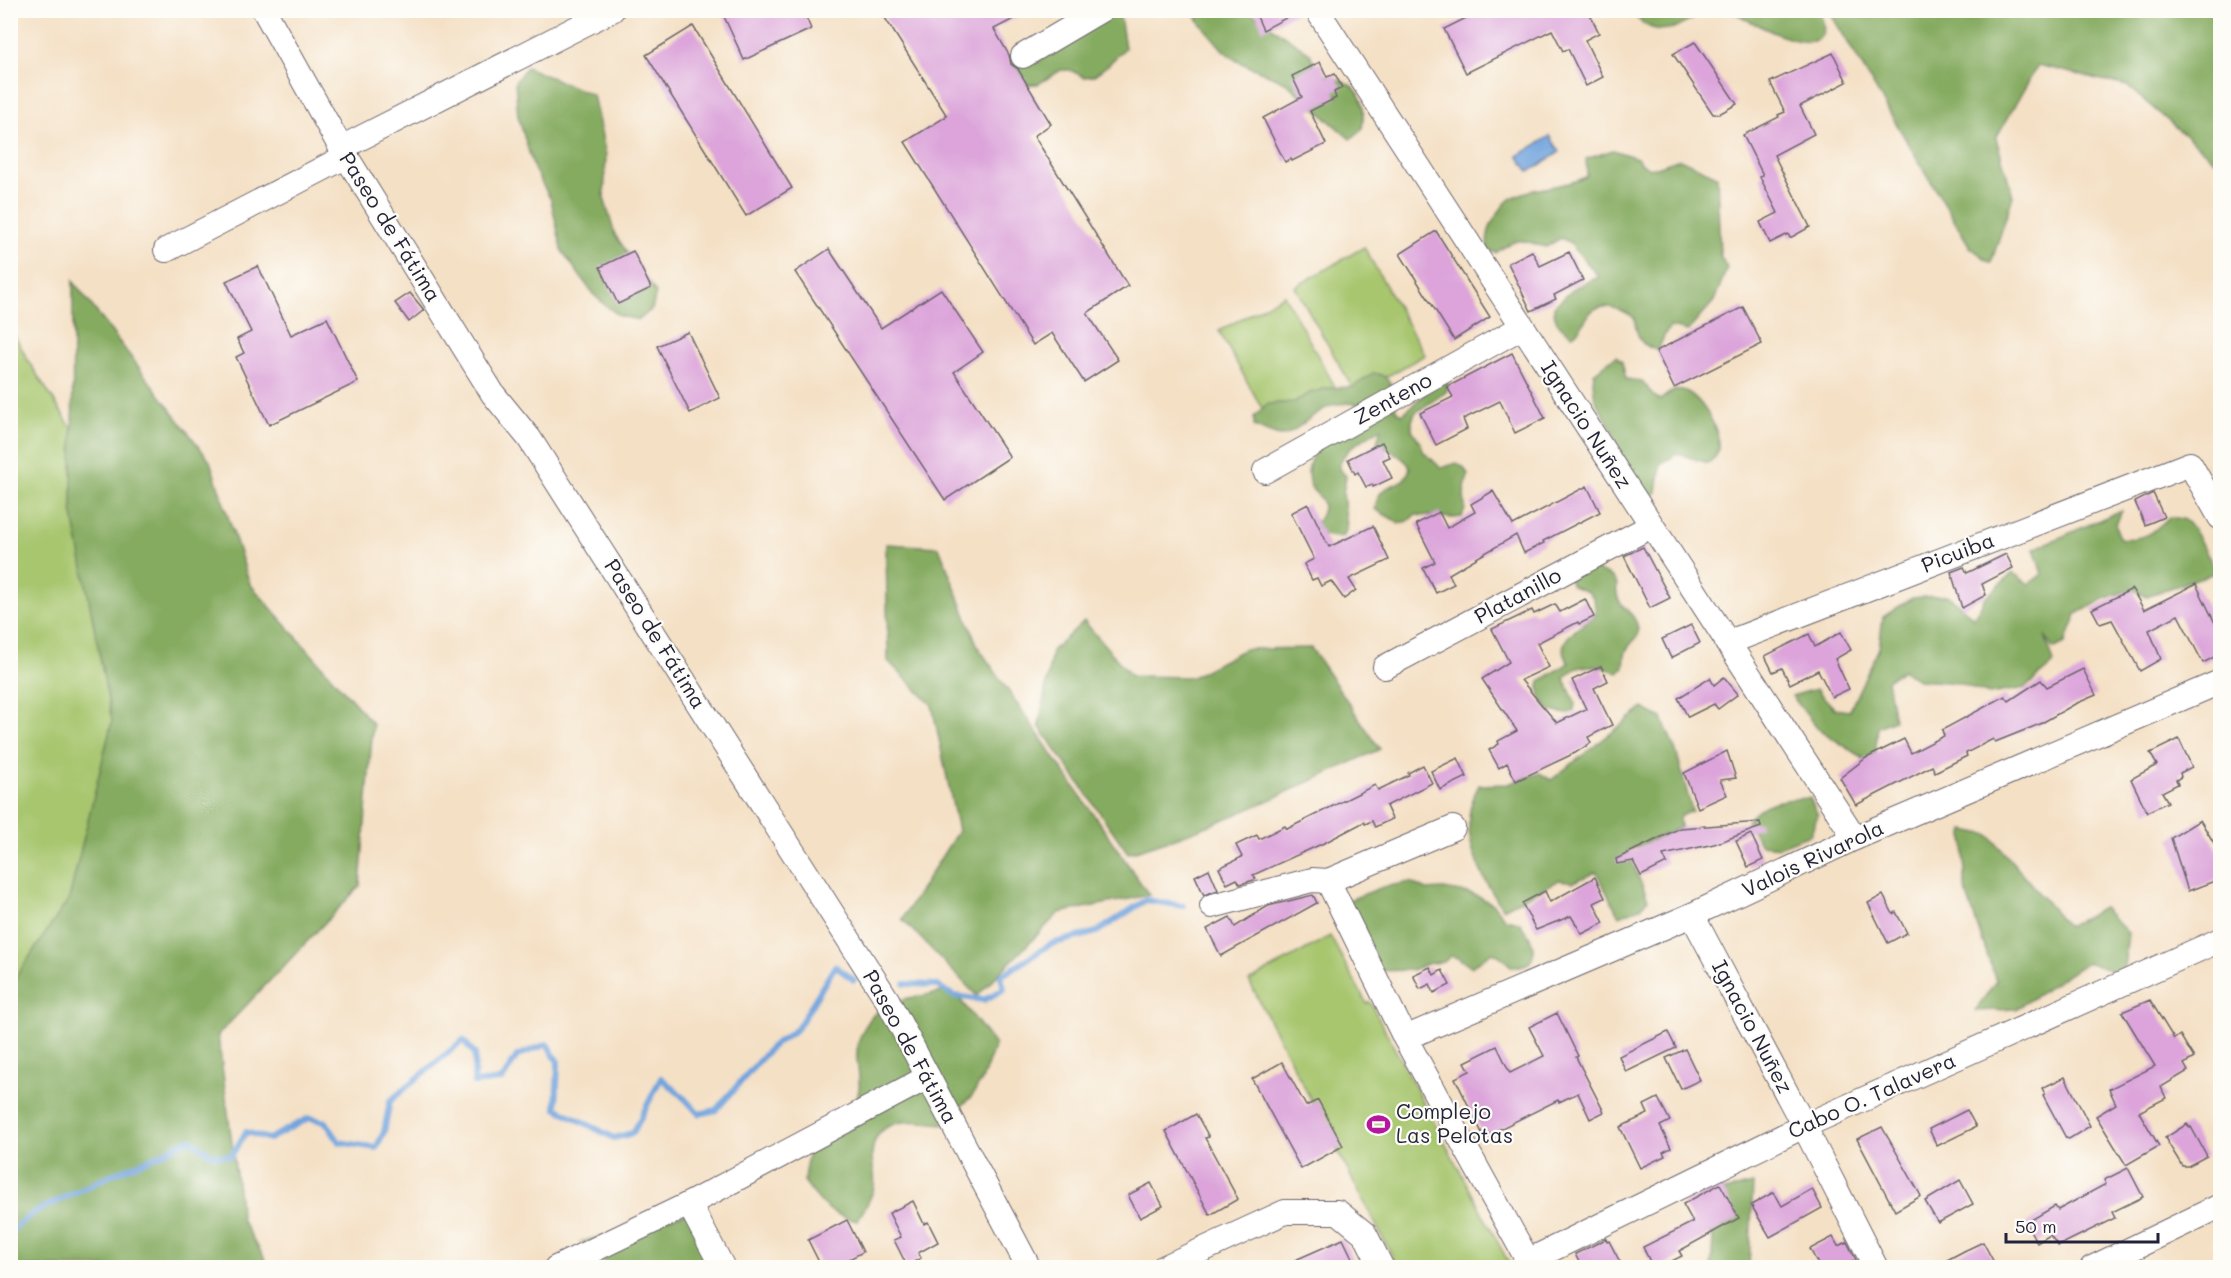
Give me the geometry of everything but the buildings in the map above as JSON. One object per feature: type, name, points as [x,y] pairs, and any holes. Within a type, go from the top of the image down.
[{"type":"street","name":"Paseo de Fátima","points":[[264,10],[344,152],[493,393],[529,438],[882,991],[1029,1268]]},
{"type":"street","points":[[166,250],[344,152],[612,10]]},
{"type":"street","points":[[1023,56],[1101,10]]},
{"type":"street","name":"Ignacio Nuñez","points":[[1317,10],[1855,838]]},
{"type":"street","name":"Zenteno","points":[[1265,471],[1522,327]]},
{"type":"street","name":"Picuiba","points":[[1727,644],[2190,464],[2220,518]]},
{"type":"street","name":"Platanillo","points":[[1385,667],[1651,526]]},
{"type":"street","name":"Valois Rivarola","points":[[1405,1038],[1692,915],[1855,838],[2220,682]]},
{"type":"street","points":[[1212,906],[1312,880],[1328,881],[1453,828]]},
{"type":"street","points":[[1328,881],[1405,1038],[1530,1264]]},
{"type":"street","name":"Ignacio Nuñez","points":[[1692,915],[1876,1268]]},
{"type":"street","name":"Cabo O. Talavera","points":[[1530,1264],[1804,1126],[2220,940]]},
{"type":"street","points":[[556,1268],[689,1204],[928,1077]]},
{"type":"street","points":[[689,1204],[723,1268]]},
{"type":"street","points":[[2092,1268],[2220,1206]]},
{"type":"street","points":[[1163,1268],[1285,1212],[1338,1212],[1365,1234],[1382,1268]]},
{"type":"green space","points":[[1193,11],[1248,11],[1310,53],[1316,70],[1313,71],[1347,83],[1359,95],[1362,103],[1362,130],[1350,139],[1285,82],[1237,61],[1223,50]]},
{"type":"green space","points":[[1631,11],[1704,11],[1676,27],[1657,29],[1639,20]]},
{"type":"green space","points":[[1731,11],[1819,11],[1823,33],[1817,40],[1807,42],[1794,40]]},
{"type":"green space","points":[[1829,11],[2220,11],[2220,165],[2127,86],[2038,65],[1996,138],[2013,196],[1991,263],[1970,247]]},
{"type":"green space","points":[[1098,12],[1120,16],[1125,48],[1108,65],[1093,76],[1084,77],[1070,70],[1061,70],[1038,84],[1021,85],[1009,69],[1014,62]]},
{"type":"green space","points":[[526,67],[593,95],[606,155],[604,198],[615,235],[656,293],[652,309],[639,320],[620,316],[606,306],[593,294],[562,251],[551,200],[534,169],[518,116],[515,82]]},
{"type":"green space","points":[[1613,150],[1637,158],[1651,169],[1680,159],[1717,176],[1720,255],[1727,268],[1714,301],[1688,331],[1670,327],[1658,350],[1647,346],[1640,339],[1634,318],[1613,308],[1595,309],[1573,335],[1559,324],[1554,306],[1576,287],[1599,277],[1569,242],[1561,238],[1546,247],[1525,241],[1515,241],[1496,253],[1488,249],[1491,225],[1510,199],[1528,191],[1568,183],[1587,176],[1586,159]]},
{"type":"green space","points":[[1364,247],[1425,355],[1356,394],[1295,287]]},
{"type":"green space","points":[[73,281],[210,461],[250,584],[373,724],[360,886],[218,1035],[242,1221],[270,1267],[11,1267],[11,984],[69,899],[112,721],[72,510]]},
{"type":"green space","points":[[1284,295],[1339,394],[1274,430],[1219,331]]},
{"type":"green space","points":[[10,327],[29,362],[147,545],[11,1267]]},
{"type":"green space","points":[[1616,356],[1622,362],[1626,379],[1642,381],[1660,400],[1676,390],[1684,390],[1692,395],[1712,421],[1719,441],[1717,454],[1708,463],[1675,453],[1670,459],[1661,463],[1657,492],[1651,497],[1640,496],[1617,449],[1613,431],[1595,400],[1594,373]]},
{"type":"green space","points":[[1373,373],[1380,374],[1389,381],[1396,411],[1403,414],[1434,385],[1441,381],[1449,384],[1446,392],[1415,413],[1412,430],[1421,443],[1423,451],[1441,468],[1457,463],[1464,468],[1468,475],[1464,493],[1465,509],[1462,517],[1415,515],[1408,521],[1399,523],[1375,509],[1381,492],[1403,480],[1410,467],[1400,456],[1377,442],[1381,428],[1349,450],[1341,462],[1339,469],[1346,476],[1343,493],[1347,527],[1344,536],[1317,534],[1314,526],[1323,506],[1308,479],[1311,458],[1370,407],[1348,403],[1331,406],[1315,414],[1290,433],[1281,436],[1254,426],[1254,417],[1267,404],[1294,402],[1310,393],[1327,388],[1353,387]]},
{"type":"green space","points":[[2122,510],[2116,525],[2119,538],[2127,539],[2147,535],[2169,517],[2183,519],[2192,527],[2217,572],[2147,596],[2132,589],[2106,598],[2075,615],[2065,643],[2053,649],[2045,635],[2054,663],[2025,688],[1989,694],[1959,683],[1918,680],[1903,670],[1887,680],[1894,720],[1878,727],[1875,756],[1867,761],[1817,728],[1792,696],[1816,689],[1835,709],[1849,711],[1879,648],[1883,617],[1912,598],[1948,595],[1974,618],[1985,598],[2013,573],[2029,584],[2042,574],[2034,549]]},
{"type":"green space","points":[[886,544],[939,547],[978,647],[1149,895],[1059,913],[977,996],[902,919],[958,831],[932,705],[888,661]]},
{"type":"green space","points":[[1588,566],[1612,577],[1617,584],[1618,599],[1636,622],[1637,635],[1627,649],[1624,667],[1618,673],[1590,666],[1576,669],[1564,678],[1575,702],[1574,711],[1567,714],[1550,711],[1540,697],[1540,681],[1569,663],[1564,655],[1563,647],[1566,641],[1576,629],[1596,615],[1594,598],[1588,592],[1572,586],[1568,577]]},
{"type":"green space","points":[[1084,621],[1131,676],[1192,677],[1245,649],[1311,648],[1380,749],[1225,819],[1128,853],[1039,726],[1052,651]]},
{"type":"green space","points":[[1643,708],[1662,718],[1677,754],[1692,811],[1679,817],[1680,828],[1627,851],[1648,899],[1642,907],[1619,916],[1596,872],[1574,882],[1559,880],[1503,909],[1478,865],[1469,833],[1472,801],[1479,785],[1508,784],[1540,773],[1551,780]]},
{"type":"green space","points":[[1810,798],[1818,815],[1810,835],[1779,847],[1761,845],[1747,821],[1753,814],[1775,802]]},
{"type":"green space","points":[[1964,830],[1989,835],[2068,927],[2103,908],[2128,933],[2123,975],[2087,962],[2016,1009],[1975,1011],[1996,981],[1965,889]]},
{"type":"green space","points":[[1410,882],[1426,890],[1444,889],[1472,894],[1492,903],[1505,919],[1519,922],[1529,936],[1533,945],[1530,962],[1521,967],[1512,967],[1492,952],[1471,967],[1458,958],[1450,956],[1444,962],[1430,963],[1412,970],[1376,971],[1344,902],[1383,887]]},
{"type":"green space","name":"Complejo Las Pelotas","points":[[1330,936],[1367,1004],[1370,1002],[1511,1267],[1398,1267],[1249,981]]},
{"type":"green space","points":[[943,992],[959,998],[995,1045],[982,1080],[972,1096],[943,1124],[898,1123],[880,1132],[872,1155],[874,1183],[869,1200],[857,1221],[839,1215],[826,1207],[804,1181],[807,1159],[819,1130],[842,1116],[855,1102],[859,1085],[857,1051],[861,1035],[875,1013],[889,1003]]},
{"type":"green space","points":[[1753,1184],[1749,1267],[1711,1267],[1713,1238],[1700,1219],[1716,1193]]},
{"type":"green space","points":[[688,1213],[715,1267],[610,1267],[580,1242]]},
{"type":"water","points":[[1550,136],[1560,152],[1529,172],[1518,156]]},
{"type":"waterway","points":[[905,984],[936,985],[954,996],[984,1000],[1004,989],[1001,976],[1051,944],[1097,932],[1146,900],[1183,906]]},
{"type":"waterway","points":[[10,1232],[33,1213],[189,1139],[212,1155],[231,1156],[246,1132],[269,1139],[309,1118],[326,1122],[339,1142],[376,1148],[384,1132],[390,1101],[463,1040],[475,1054],[474,1083],[502,1080],[517,1056],[547,1044],[558,1062],[556,1108],[614,1138],[633,1133],[661,1078],[699,1114],[716,1110],[772,1046],[797,1029],[835,966],[854,980]]},
{"type":"place","name":"Complejo Las Pelotas","points":[[1378,1124]]}]
